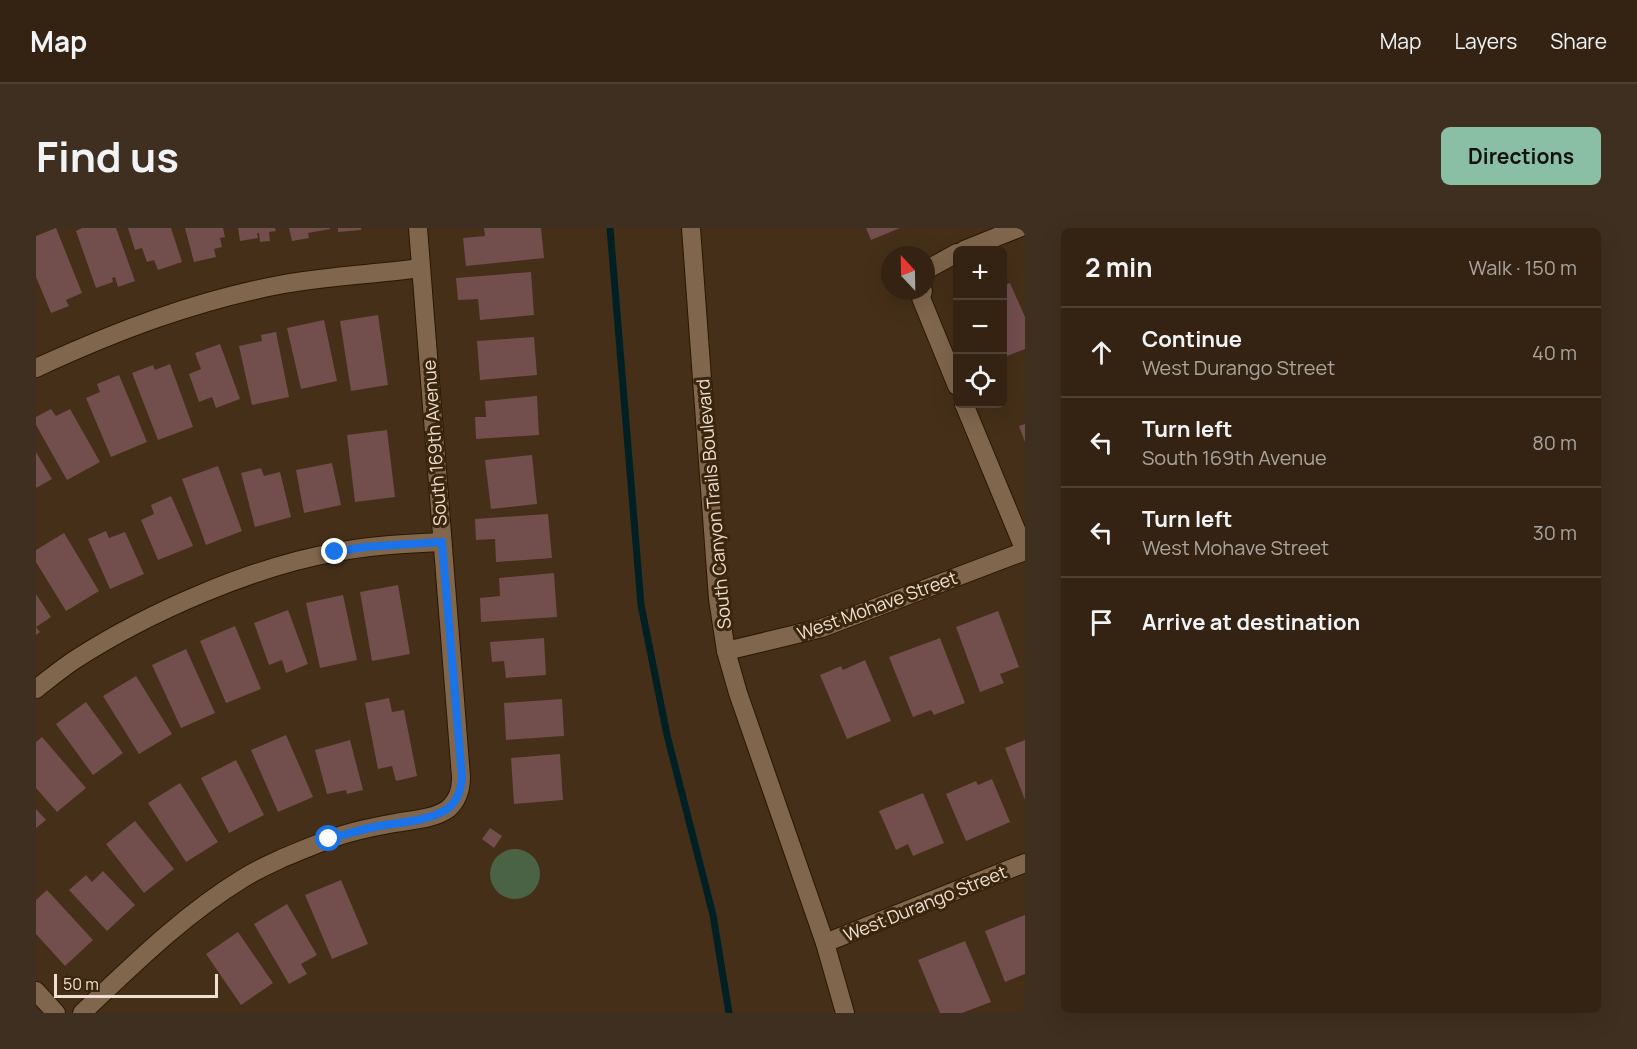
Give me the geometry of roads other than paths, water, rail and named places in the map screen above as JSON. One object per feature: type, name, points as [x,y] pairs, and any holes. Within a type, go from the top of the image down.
[{"type":"street","name":"South 169th Avenue","points":[[82,1013],[168,933],[244,877],[282,858],[329,839],[434,815],[446,810],[456,801],[462,777],[418,228]]},
{"type":"street","name":"South Canyon Trails Boulevard","points":[[691,228],[718,599],[726,651],[738,693],[825,943],[845,1013]]},
{"type":"street","points":[[974,246],[1019,228]]},
{"type":"street","points":[[935,265],[953,255]]},
{"type":"street","points":[[36,368],[106,336],[169,313],[241,294],[285,284],[421,268]]},
{"type":"street","points":[[922,300],[953,377]]},
{"type":"street","points":[[966,408],[1025,551]]},
{"type":"street","points":[[36,689],[76,659],[143,622],[193,598],[247,577],[335,552],[365,547],[442,542]]},
{"type":"street","name":"West Mohave Street","points":[[726,651],[822,628],[1025,551]]},
{"type":"street","name":"West Durango Street","points":[[825,943],[1025,862]]},
{"type":"street","points":[[36,991],[56,1013]]},
{"type":"waterway","points":[[610,228],[641,605],[667,735],[713,915],[729,1013]]}]
